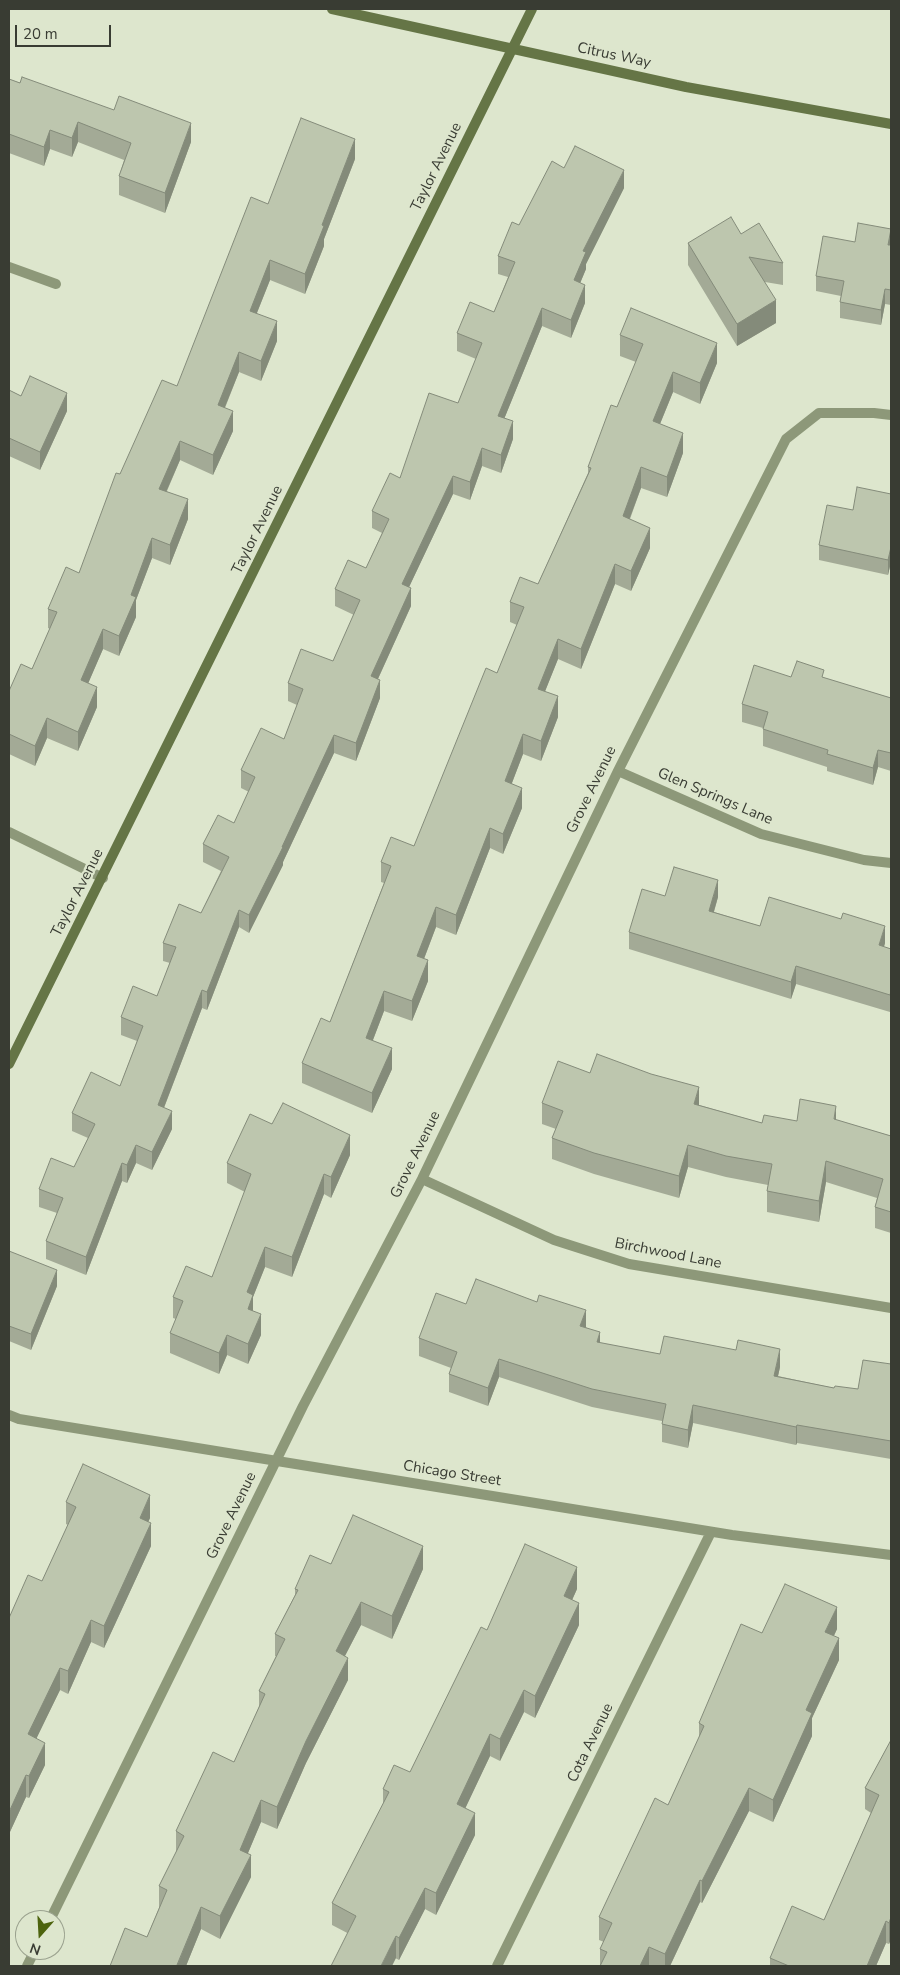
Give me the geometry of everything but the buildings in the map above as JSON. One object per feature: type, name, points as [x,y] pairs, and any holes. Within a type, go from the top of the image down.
[{"type":"street","name":"Citrus Way","points":[[332,9],[686,87],[891,124]]},
{"type":"street","name":"Taylor Avenue","points":[[9,1064],[103,878],[532,9]]},
{"type":"street","points":[[9,267],[56,284]]},
{"type":"street","name":"Grove Avenue","points":[[55,1910],[276,1461],[422,1179],[618,771],[786,439],[819,413],[874,413],[891,416]]},
{"type":"street","name":"Glen Springs Lane","points":[[618,771],[761,834],[864,860],[891,863]]},
{"type":"street","points":[[9,832],[103,878]]},
{"type":"street","name":"Birchwood Lane","points":[[422,1179],[554,1240],[629,1264],[891,1308]]},
{"type":"street","name":"Chicago Street","points":[[9,1415],[19,1419],[711,1532],[891,1555]]},
{"type":"street","name":"Cota Avenue","points":[[497,1966],[711,1532]]}]
